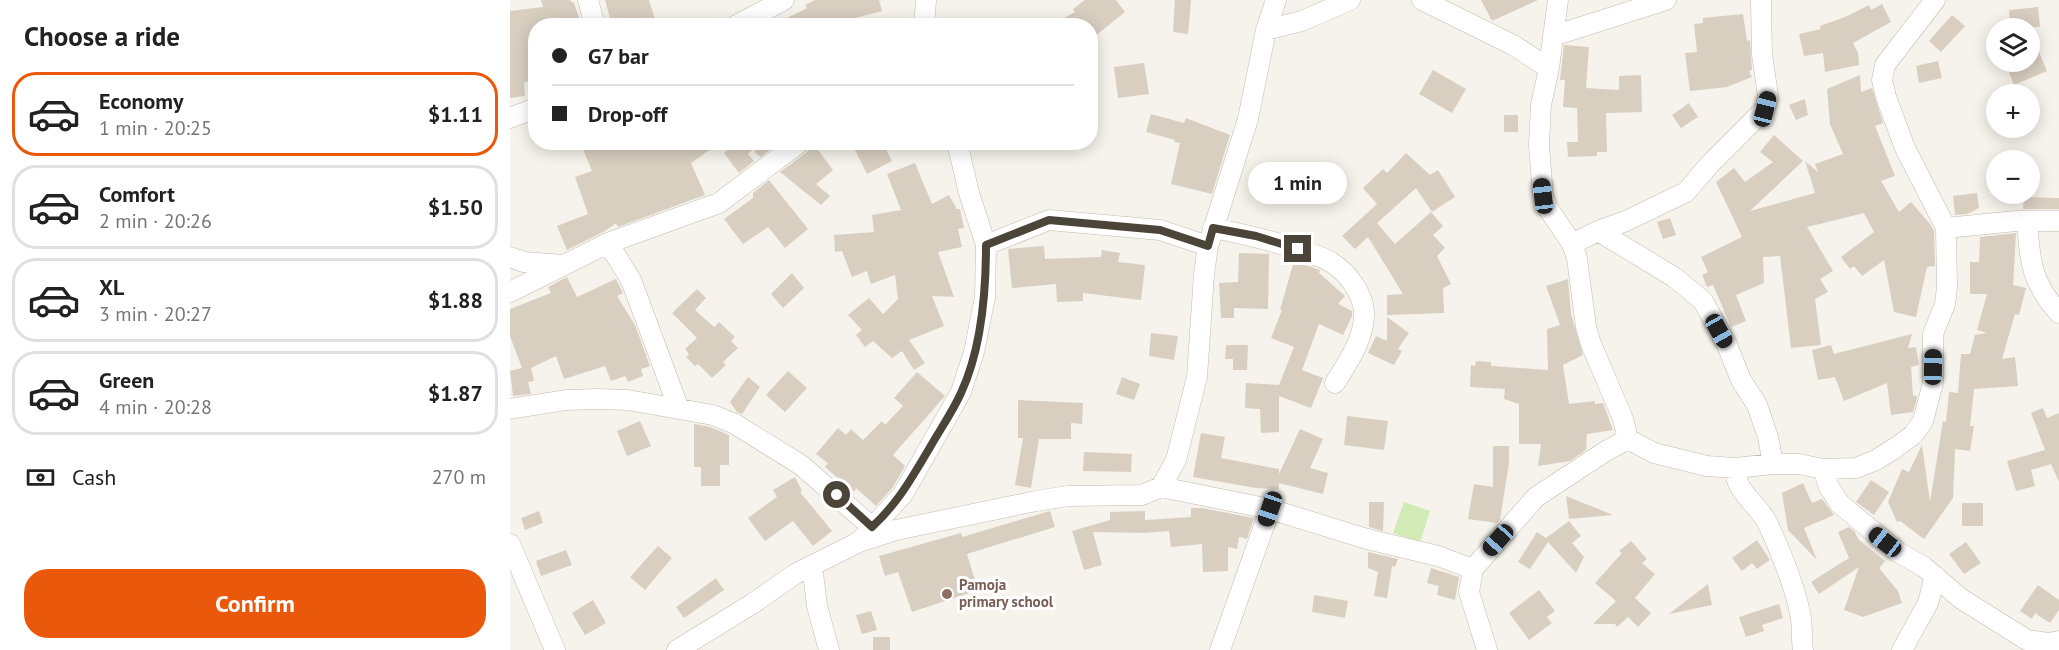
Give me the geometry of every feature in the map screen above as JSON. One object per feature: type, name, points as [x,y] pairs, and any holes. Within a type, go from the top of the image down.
[{"type":"street","points":[[588,0],[593,18]]},
{"type":"street","points":[[750,18],[784,0]]},
{"type":"street","points":[[925,18],[926,0]]},
{"type":"street","points":[[1161,487],[1176,460],[1197,377],[1204,274],[1211,237],[1248,119],[1266,30],[1276,0]]},
{"type":"street","points":[[1266,30],[1302,21],[1350,0]]},
{"type":"street","points":[[1422,0],[1514,45],[1549,68]]},
{"type":"street","points":[[1558,0],[1549,68],[1541,105],[1539,145],[1543,196],[1548,208],[1572,244],[1577,258],[1586,327],[1623,419],[1628,439],[1654,453],[1707,466],[1735,468],[1799,464],[1823,469],[1856,468],[1876,460],[1913,435],[1923,421],[1933,383],[1933,334],[1945,304],[1946,295],[1946,228],[1905,148],[1882,80],[1885,65],[1935,0]]},
{"type":"street","points":[[1553,36],[1666,0]]},
{"type":"street","points":[[1572,244],[1686,192],[1710,164],[1765,109],[1768,96],[1762,54],[1761,0]]},
{"type":"street","points":[[510,118],[528,111]]},
{"type":"street","points":[[510,292],[608,243],[719,203],[789,150]]},
{"type":"street","points":[[859,542],[903,494],[961,392],[974,352],[985,297],[986,245],[969,193],[959,150]]},
{"type":"street","points":[[986,245],[1049,220],[1211,237],[1256,236],[1310,253],[1332,262],[1352,282],[1364,310],[1353,355],[1335,383]]},
{"type":"street","points":[[1946,228],[2027,221],[2059,221]]},
{"type":"street","points":[[2027,221],[2032,270],[2036,282],[2047,300],[2059,313]]},
{"type":"street","points":[[1598,231],[1674,277],[1702,301],[1757,405],[1768,437],[1773,464]]},
{"type":"street","points":[[608,243],[631,280],[679,409]]},
{"type":"street","points":[[510,257],[524,262],[564,264]]},
{"type":"street","points":[[510,409],[566,400],[598,399],[628,400],[712,415],[726,420],[801,465],[872,527]]},
{"type":"street","points":[[1487,650],[1469,592],[1473,569],[1536,497],[1628,439]]},
{"type":"street","points":[[1735,468],[1740,488],[1766,520],[1782,560],[1801,614],[1803,650]]},
{"type":"street","points":[[1823,469],[1828,487],[1840,504],[1898,552],[1924,567],[1960,598],[2033,645],[2059,641]]},
{"type":"street","points":[[677,650],[812,565],[859,542],[896,530],[1068,496],[1142,495],[1161,487],[1270,509],[1367,539],[1438,556],[1473,569]]},
{"type":"street","points":[[1220,650],[1270,509]]},
{"type":"street","points":[[510,544],[517,580],[555,650]]},
{"type":"street","points":[[812,565],[817,606],[828,650]]},
{"type":"street","points":[[1902,650],[1928,603],[1935,576]]},
{"type":"green space","points":[[1404,502],[1430,511],[1420,542],[1393,533]]},
{"type":"building","points":[[541,0],[569,0],[574,3],[579,18],[528,18],[528,82],[524,82],[525,96],[510,98],[510,11],[543,7]]},
{"type":"building","points":[[605,0],[649,0],[655,18],[610,18]]},
{"type":"building","points":[[815,0],[879,0],[882,11],[855,18],[787,18],[807,8],[805,5]]},
{"type":"building","points":[[1085,0],[1116,0],[1125,12],[1098,34],[1098,18],[1064,18],[1075,12],[1073,9]]},
{"type":"building","points":[[1175,0],[1191,0],[1188,34],[1173,32]]},
{"type":"building","points":[[1481,0],[1538,0],[1492,21]]},
{"type":"building","points":[[1882,4],[1891,22],[1853,43],[1858,53],[1859,65],[1825,72],[1823,53],[1804,56],[1799,34],[1821,29],[1820,26],[1869,5],[1871,10]]},
{"type":"building","points":[[2038,7],[2039,18],[2010,18],[2009,10]]},
{"type":"building","points":[[1743,14],[1747,41],[1750,40],[1752,70],[1749,71],[1752,77],[1727,87],[1690,91],[1685,53],[1697,52],[1694,24],[1703,23],[1703,18]]},
{"type":"building","points":[[1952,15],[1965,26],[1941,52],[1929,41]]},
{"type":"building","points":[[1564,45],[1589,47],[1586,88],[1619,90],[1619,76],[1641,75],[1642,112],[1606,113],[1607,152],[1597,152],[1597,156],[1568,157],[1567,142],[1578,142],[1577,108],[1563,107],[1565,80],[1560,80]]},
{"type":"building","points":[[2040,55],[2047,71],[2014,84],[2009,72],[2040,72]]},
{"type":"building","points":[[1938,61],[1942,78],[1919,83],[1916,66]]},
{"type":"building","points":[[1144,63],[1149,94],[1118,98],[1114,67]]},
{"type":"building","points":[[1433,70],[1466,89],[1452,113],[1419,94]]},
{"type":"building","points":[[1860,75],[1861,92],[1872,88],[1883,123],[1875,126],[1895,176],[1881,181],[1899,212],[1911,202],[1934,231],[1935,266],[1927,267],[1916,317],[1894,312],[1884,260],[1862,276],[1854,266],[1850,269],[1841,257],[1874,232],[1864,213],[1807,227],[1833,271],[1820,279],[1828,292],[1815,299],[1821,345],[1791,348],[1780,256],[1763,257],[1764,283],[1736,295],[1746,321],[1731,327],[1713,285],[1707,287],[1702,275],[1708,272],[1701,257],[1742,237],[1716,182],[1734,168],[1745,182],[1773,162],[1760,152],[1774,135],[1803,161],[1750,211],[1815,193],[1805,161],[1818,172],[1815,164],[1843,154],[1830,124],[1827,89]]},
{"type":"building","points":[[1805,99],[1808,115],[1796,120],[1789,105]]},
{"type":"building","points":[[1689,103],[1698,117],[1681,128],[1672,115]]},
{"type":"building","points":[[1151,114],[1184,123],[1186,118],[1230,135],[1212,194],[1171,184],[1180,143],[1146,132]]},
{"type":"building","points":[[1504,115],[1518,115],[1518,132],[1504,132]]},
{"type":"building","points":[[583,150],[710,150],[691,163],[705,195],[618,227],[616,223],[567,250],[557,226],[588,214],[575,177],[592,171]]},
{"type":"building","points":[[728,150],[752,150],[748,154],[754,161],[739,173],[724,153]]},
{"type":"building","points":[[757,150],[769,150],[761,157],[754,152]]},
{"type":"building","points":[[810,150],[818,150],[833,170],[816,184],[830,196],[821,205],[780,172]]},
{"type":"building","points":[[855,150],[886,150],[892,161],[867,174]]},
{"type":"building","points":[[1406,153],[1430,175],[1438,170],[1455,197],[1432,212],[1416,188],[1377,223],[1395,244],[1431,212],[1443,226],[1433,235],[1445,248],[1437,256],[1451,284],[1443,288],[1444,313],[1387,315],[1387,295],[1403,294],[1368,237],[1355,249],[1342,236],[1377,204],[1363,188],[1383,169],[1387,173]]},
{"type":"building","points":[[915,163],[932,204],[949,195],[957,209],[960,209],[964,228],[958,229],[962,247],[938,252],[954,297],[932,296],[944,326],[909,340],[925,363],[914,370],[902,351],[892,358],[873,341],[865,347],[856,335],[862,330],[848,315],[869,298],[883,314],[898,299],[895,275],[871,284],[867,271],[852,277],[842,251],[835,252],[834,235],[874,232],[872,215],[901,210],[887,174]]},
{"type":"building","points":[[769,180],[808,229],[785,248],[768,227],[743,244],[724,219],[753,198],[753,193]]},
{"type":"building","points":[[1977,193],[1979,208],[1967,214],[1955,215],[1953,196]]},
{"type":"building","points":[[2040,197],[2059,198],[2059,209],[2023,209],[2023,204],[2040,204]]},
{"type":"building","points":[[1670,218],[1676,235],[1663,239],[1657,222]]},
{"type":"building","points":[[2016,233],[2013,285],[2026,288],[2019,315],[2015,314],[2002,359],[2015,357],[2018,386],[1974,389],[1970,426],[1974,426],[1970,451],[1955,449],[1953,498],[1924,539],[1900,521],[1897,522],[1888,502],[1902,469],[1909,472],[1922,445],[1930,502],[1943,421],[1946,422],[1949,392],[1958,393],[1961,354],[1970,354],[1975,335],[1987,333],[1977,330],[1987,294],[1970,294],[1970,262],[1979,262],[1980,237]]},
{"type":"building","points":[[1044,246],[1045,259],[1101,257],[1102,250],[1120,253],[1118,262],[1145,265],[1141,300],[1083,293],[1083,301],[1057,302],[1056,284],[1012,288],[1008,249]]},
{"type":"building","points":[[1239,253],[1269,254],[1268,309],[1234,308],[1234,318],[1221,318],[1219,283],[1238,282]]},
{"type":"building","points":[[1294,261],[1320,270],[1319,273],[1345,296],[1338,304],[1352,311],[1352,316],[1343,335],[1319,324],[1302,370],[1323,378],[1311,408],[1279,396],[1279,432],[1261,433],[1260,409],[1245,408],[1246,383],[1279,385],[1294,347],[1271,338],[1282,310],[1280,310]]},
{"type":"building","points":[[792,273],[804,288],[783,308],[771,294]]},
{"type":"building","points":[[567,277],[577,297],[616,279],[623,293],[617,296],[635,325],[650,366],[641,369],[643,376],[628,382],[625,376],[611,381],[605,366],[564,379],[556,356],[531,368],[534,381],[528,382],[531,394],[513,396],[510,371],[522,368],[510,336],[510,309],[551,293],[548,287]]},
{"type":"building","points":[[1568,279],[1571,314],[1583,355],[1563,365],[1569,404],[1595,401],[1595,404],[1603,403],[1613,430],[1587,434],[1586,450],[1570,461],[1538,466],[1541,444],[1519,444],[1519,404],[1504,399],[1505,389],[1470,387],[1471,365],[1475,366],[1476,361],[1491,362],[1491,366],[1548,370],[1547,329],[1560,325],[1546,286]]},
{"type":"building","points":[[697,289],[706,298],[695,310],[714,327],[719,322],[735,337],[731,341],[738,348],[723,362],[726,365],[712,378],[698,364],[695,366],[686,357],[689,354],[685,349],[697,338],[672,313]]},
{"type":"building","points":[[1387,317],[1409,333],[1398,349],[1402,351],[1394,365],[1368,353],[1376,336],[1387,341]]},
{"type":"building","points":[[1151,333],[1178,336],[1174,360],[1149,356]]},
{"type":"building","points":[[1912,334],[1908,348],[1916,347],[1919,365],[1911,367],[1913,396],[1916,395],[1917,398],[1913,412],[1891,415],[1887,383],[1844,401],[1835,377],[1818,380],[1812,350],[1831,345],[1834,354]]},
{"type":"building","points":[[1226,345],[1248,345],[1247,370],[1233,370],[1233,359],[1225,359]]},
{"type":"building","points":[[788,371],[807,388],[785,412],[766,395]]},
{"type":"building","points":[[917,372],[945,396],[893,455],[905,466],[893,487],[876,506],[856,488],[854,492],[825,467],[828,463],[816,454],[838,428],[846,435],[851,429],[863,440],[882,421],[885,425],[903,406],[894,398]]},
{"type":"building","points":[[748,377],[760,387],[742,414],[737,412],[730,402]]},
{"type":"building","points":[[1122,377],[1140,384],[1134,400],[1116,394]]},
{"type":"building","points":[[1018,400],[1083,403],[1082,424],[1071,423],[1071,439],[1039,439],[1031,488],[1015,485],[1023,438],[1018,438]]},
{"type":"building","points":[[2043,408],[2047,418],[2059,413],[2059,482],[2051,464],[2031,470],[2035,486],[2016,491],[2007,461],[2045,450],[2031,413]]},
{"type":"building","points":[[1347,416],[1388,421],[1384,450],[1344,445]]},
{"type":"building","points":[[640,421],[651,446],[627,456],[617,431]]},
{"type":"building","points":[[694,424],[710,427],[729,435],[729,465],[720,465],[720,486],[701,486],[701,467],[694,467]]},
{"type":"building","points":[[1300,429],[1323,439],[1310,468],[1328,473],[1323,494],[1279,483],[1279,489],[1256,488],[1193,477],[1201,433],[1225,437],[1221,458],[1279,469],[1279,474]]},
{"type":"building","points":[[1493,446],[1509,446],[1509,463],[1500,520],[1497,523],[1468,519],[1474,484],[1493,487]]},
{"type":"building","points":[[1084,452],[1132,454],[1131,472],[1083,471]]},
{"type":"building","points":[[795,477],[802,491],[800,492],[832,531],[813,546],[793,521],[765,541],[748,518],[777,497],[773,490]]},
{"type":"building","points":[[1871,480],[1889,492],[1874,515],[1856,502]]},
{"type":"building","points":[[1803,483],[1812,503],[1822,499],[1834,515],[1804,528],[1817,560],[1788,530],[1782,493]]},
{"type":"building","points":[[1566,496],[1613,515],[1569,519]]},
{"type":"building","points":[[1369,502],[1384,502],[1383,531],[1369,527]]},
{"type":"building","points":[[1962,503],[1983,503],[1983,526],[1962,526]]},
{"type":"building","points":[[1191,508],[1254,518],[1247,539],[1239,537],[1237,549],[1228,547],[1228,571],[1203,572],[1202,544],[1171,547],[1169,531],[1093,532],[1102,565],[1084,570],[1072,531],[1110,520],[1110,512],[1145,511],[1145,520],[1191,517]]},
{"type":"building","points":[[539,511],[543,523],[525,530],[521,518]]},
{"type":"building","points":[[1050,511],[1055,527],[967,554],[978,590],[912,612],[898,572],[885,576],[879,556],[961,533],[962,537]]},
{"type":"building","points":[[1569,521],[1581,536],[1572,543],[1584,557],[1576,573],[1548,542],[1530,569],[1518,562],[1537,532],[1546,538]]},
{"type":"building","points":[[1849,527],[1858,539],[1885,561],[1879,568],[1898,591],[1902,603],[1863,617],[1844,610],[1859,567],[1819,594],[1811,582],[1849,558],[1838,532]]},
{"type":"building","points":[[1757,540],[1770,560],[1757,569],[1752,563],[1742,571],[1732,558]]},
{"type":"building","points":[[1631,541],[1647,559],[1642,563],[1655,574],[1635,598],[1651,613],[1638,627],[1628,617],[1617,627],[1615,624],[1593,624],[1616,601],[1595,583],[1622,553],[1619,551]]},
{"type":"building","points":[[1966,542],[1981,563],[1964,574],[1949,554]]},
{"type":"building","points":[[658,546],[672,558],[645,590],[630,577]]},
{"type":"building","points":[[566,550],[572,565],[541,576],[536,561]]},
{"type":"building","points":[[1368,552],[1398,559],[1395,567],[1392,566],[1387,598],[1374,596],[1378,572],[1368,568]]},
{"type":"building","points":[[1431,568],[1459,577],[1455,600],[1437,595],[1439,586],[1427,583]]},
{"type":"building","points":[[716,578],[724,590],[684,618],[676,607]]},
{"type":"building","points":[[1708,584],[1712,605],[1669,614]]},
{"type":"building","points":[[2038,585],[2059,600],[2059,610],[2050,623],[2035,613],[2032,619],[2020,611]]},
{"type":"building","points":[[1539,590],[1555,611],[1547,617],[1552,623],[1529,640],[1509,613]]},
{"type":"building","points":[[1314,595],[1348,601],[1345,618],[1312,612]]},
{"type":"building","points":[[593,600],[606,623],[585,635],[572,613]]},
{"type":"building","points":[[1779,604],[1783,618],[1762,625],[1764,631],[1746,637],[1739,617]]},
{"type":"building","points":[[871,611],[877,630],[862,634],[856,615]]},
{"type":"building","points":[[873,637],[890,637],[890,650],[873,650]]},
{"type":"place","name":"Pamoja primary school","points":[[947,594]]},
{"type":"route","points":[[837,495],[872,527],[903,494],[961,392],[974,352],[985,297],[986,245],[1049,220],[1058,220],[1160,230],[1208,246],[1213,228],[1256,236],[1298,249]]}]
